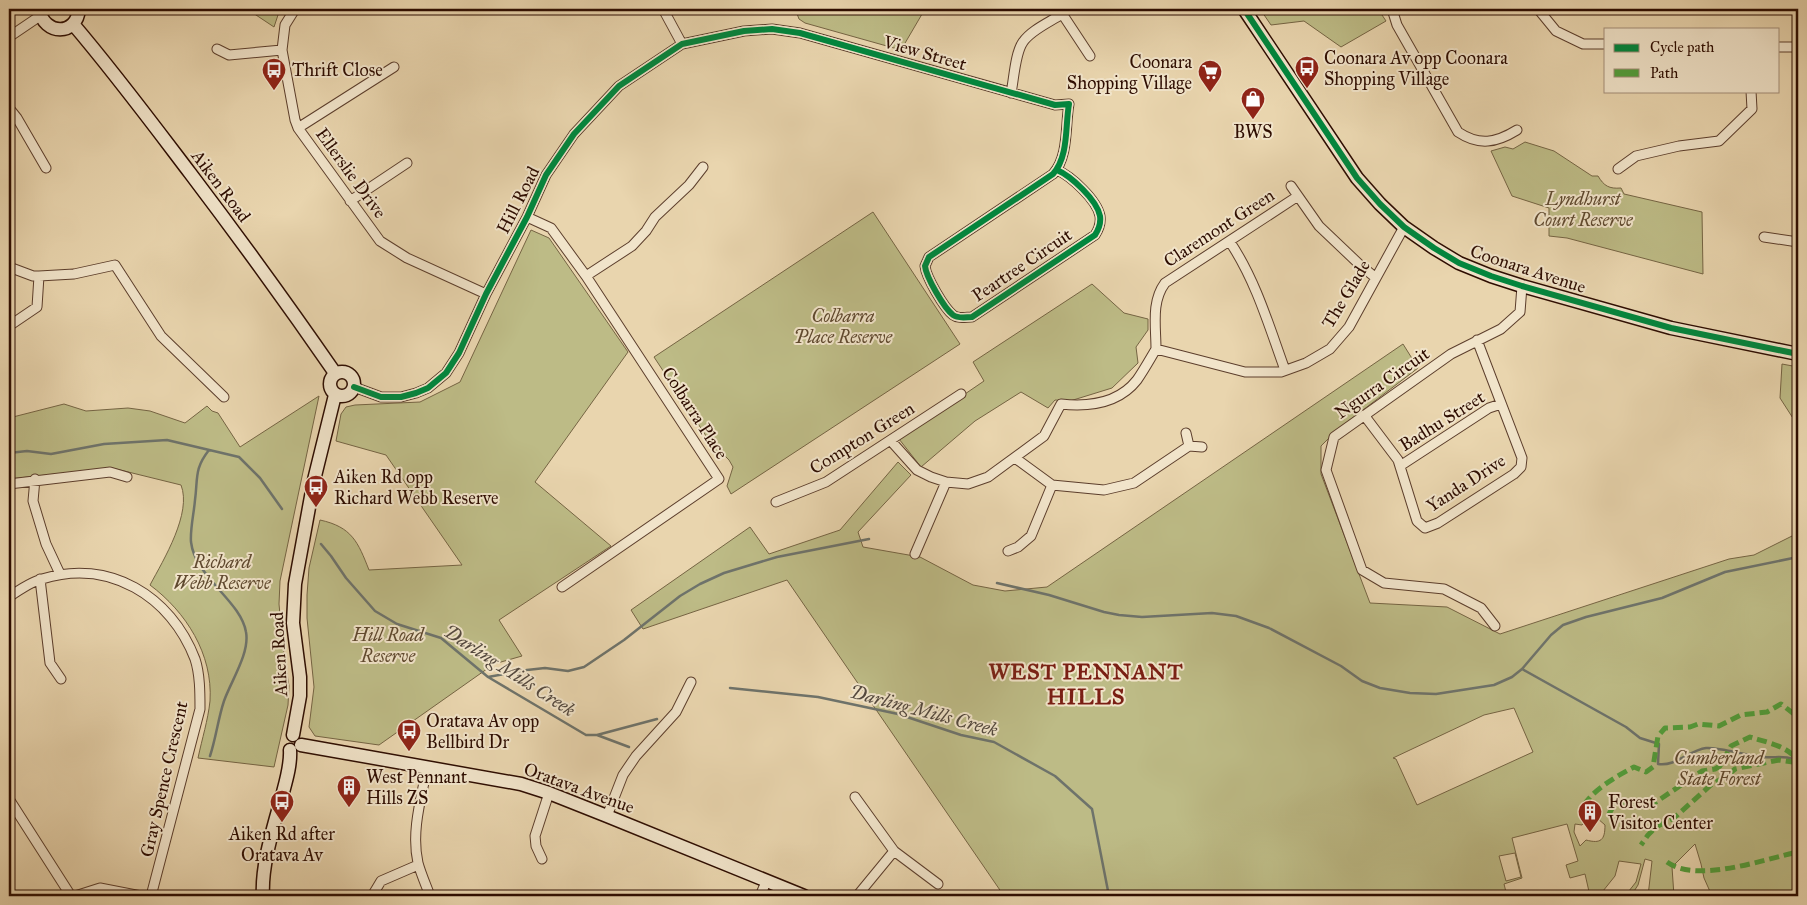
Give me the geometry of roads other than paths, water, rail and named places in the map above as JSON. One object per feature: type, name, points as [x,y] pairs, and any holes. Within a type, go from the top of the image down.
[{"type":"street","points":[[9,37],[40,12],[44,22],[54,29],[68,28],[79,15],[80,9]]},
{"type":"street","name":"Ellerslie Drive","points":[[295,9],[285,25],[282,50],[294,120],[298,128],[380,241],[407,258],[486,294]]},
{"type":"street","points":[[663,9],[682,44]]},
{"type":"street","name":"Coonara Avenue","points":[[1244,9],[1357,178],[1380,204],[1419,239],[1459,263],[1522,286],[1672,328],[1798,354]]},
{"type":"street","points":[[1392,9],[1397,25],[1458,132],[1469,139],[1487,142],[1503,138],[1517,130]]},
{"type":"street","points":[[1538,9],[1556,31],[1583,44],[1604,44]]},
{"type":"street","points":[[1011,93],[1019,51],[1023,41],[1060,11],[1090,56]]},
{"type":"street","name":"Aiken Road","points":[[73,24],[113,71],[206,194],[290,309],[334,374]]},
{"type":"street","name":"Hill Road","points":[[354,387],[381,397],[401,397],[416,393],[436,382],[454,363],[486,294],[527,217],[546,175],[574,134],[619,86],[682,44],[744,30],[772,29]]},
{"type":"street","name":"View Street","points":[[772,29],[809,36],[1055,105],[1069,104],[1066,121],[1066,140],[1057,170]]},
{"type":"street","points":[[1780,47],[1798,47]]},
{"type":"street","points":[[217,49],[229,55],[282,50]]},
{"type":"street","points":[[298,128],[394,67]]},
{"type":"street","points":[[1618,169],[1636,156],[1679,146],[1719,141],[1752,109],[1751,92]]},
{"type":"street","points":[[9,108],[17,118],[46,168]]},
{"type":"street","points":[[350,201],[407,163]]},
{"type":"street","points":[[586,276],[632,246],[646,231],[655,217],[689,185],[703,167]]},
{"type":"street","name":"Peartree Circuit","points":[[1057,170],[1066,174],[1097,208],[1100,226],[1095,235],[972,317],[958,317],[952,314],[925,273],[925,266],[929,257],[1057,170]]},
{"type":"street","points":[[1291,186],[1319,226],[1376,278]]},
{"type":"street","name":"Claremont Green","points":[[1156,349],[1155,306],[1160,291],[1166,283],[1298,196]]},
{"type":"street","name":"Colbarra Place","points":[[527,217],[551,228],[586,276],[720,479],[562,587]]},
{"type":"street","name":"The Glade","points":[[1156,349],[1244,372],[1285,370],[1306,363],[1330,349],[1349,327],[1404,227]]},
{"type":"street","points":[[1764,238],[1798,242]]},
{"type":"street","points":[[1230,242],[1243,262],[1255,288],[1285,370]]},
{"type":"street","points":[[9,267],[33,276],[39,276],[74,274],[115,266],[161,336],[224,397]]},
{"type":"street","points":[[9,326],[37,307],[39,276]]},
{"type":"street","name":"Ngurra Circuit","points":[[1494,626],[1481,608],[1444,589],[1384,583],[1362,570],[1326,470],[1334,437],[1450,354],[1501,329],[1520,312],[1522,286]]},
{"type":"street","name":"Yanda Drive","points":[[1364,416],[1398,460],[1417,520],[1425,528],[1438,523],[1514,474],[1521,467],[1522,458],[1477,340]]},
{"type":"street","points":[[891,441],[917,470],[946,482],[968,484],[988,477],[1044,436],[1061,404],[1093,404],[1117,397],[1137,380],[1156,349]]},
{"type":"street","points":[[342,371],[350,375],[354,382],[354,387],[348,395],[335,395],[332,392],[329,383],[334,374],[342,371]]},
{"type":"street","name":"Compton Green","points":[[776,502],[826,482],[961,394]]},
{"type":"street","name":"Aiken Road","points":[[263,896],[266,861],[295,743],[300,696],[300,677],[293,623],[294,584],[314,480],[335,395]]},
{"type":"street","name":"Badhu Street","points":[[1400,466],[1489,408],[1501,404]]},
{"type":"street","points":[[1186,433],[1190,446]]},
{"type":"street","points":[[1015,458],[1052,484],[1104,490],[1134,483],[1190,446],[1202,447]]},
{"type":"street","points":[[9,484],[35,479],[110,472],[127,477]]},
{"type":"street","points":[[35,479],[33,501],[46,544],[60,574]]},
{"type":"street","points":[[915,554],[946,482]]},
{"type":"street","points":[[1008,551],[1018,547],[1031,536],[1052,484]]},
{"type":"street","name":"Gray Spence Crescent","points":[[9,596],[40,579],[60,574],[102,574],[128,584],[150,596],[170,615],[184,636],[196,661],[200,708],[151,896]]},
{"type":"street","points":[[40,579],[50,663],[62,679]]},
{"type":"street","points":[[607,816],[623,775],[636,756],[676,712],[692,682]]},
{"type":"street","name":"Oratava Avenue","points":[[295,743],[508,781],[549,793],[804,896]]},
{"type":"street","points":[[427,768],[416,831],[416,850],[418,865],[430,896]]},
{"type":"street","points":[[542,860],[536,846],[535,836],[549,793]]},
{"type":"street","points":[[855,796],[894,851],[938,884]]},
{"type":"street","points":[[9,799],[73,896],[100,888],[141,896]]},
{"type":"street","points":[[857,896],[894,851]]},
{"type":"street","points":[[372,896],[380,880],[418,865]]},
{"type":"street","points":[[760,896],[766,882]]},
{"type":"waterway","name":"Darling Mills Creek","points":[[9,453],[27,451],[51,454],[104,444],[167,440],[239,457],[260,478],[282,509]]},
{"type":"waterway","points":[[209,450],[199,468],[191,542],[194,555],[209,578],[236,610],[246,632],[243,658],[224,701],[210,756]]},
{"type":"waterway","points":[[488,677],[545,668],[568,671],[584,667],[624,640],[680,596],[724,573],[777,557],[869,539]]},
{"type":"waterway","name":"Darling Mills Creek","points":[[321,544],[346,578],[375,611],[397,624],[441,638],[488,677],[586,735],[597,735],[657,719]]},
{"type":"waterway","points":[[997,583],[1049,595],[1119,615],[1142,617],[1212,613],[1236,616],[1269,628],[1341,666],[1362,681],[1380,688],[1410,693],[1436,694],[1494,685],[1512,677],[1522,669],[1551,635],[1563,625],[1586,617],[1662,598],[1725,572],[1798,557]]},
{"type":"waterway","points":[[1522,669],[1626,727],[1640,738],[1659,744],[1658,764],[1670,763],[1706,748],[1757,756],[1786,757],[1798,761]]},
{"type":"waterway","name":"Darling Mills Creek","points":[[730,688],[818,697],[898,714],[961,735],[994,742],[1055,776],[1092,809],[1109,896]]},
{"type":"waterway","points":[[597,735],[629,747]]},
{"type":"place","name":"Coonara Av opp Coonara Shopping Village","points":[[1307,89]]},
{"type":"place","name":"Thrift Close","points":[[274,91]]},
{"type":"place","name":"Coonara Shopping Village","points":[[1210,93]]},
{"type":"place","name":"BWS","points":[[1253,120]]},
{"type":"place","name":"Aiken Rd opp Richard Webb Reserve","points":[[316,508]]},
{"type":"place","name":"Oratava Av opp Bellbird Dr","points":[[409,752]]},
{"type":"place","name":"West Pennant Hills ZS","points":[[349,808]]},
{"type":"place","name":"Aiken Rd after Oratava Av","points":[[282,823]]},
{"type":"place","name":"Forest Visitor Center","points":[[1590,833]]},
{"type":"district","name":"WEST PENNANT HILLS","points":[[1086,684]]},
{"type":"park label","name":"Lyndhurst Court Reserve","points":[[1583,209]]},
{"type":"park label","name":"Colbarra Place Reserve","points":[[843,326]]},
{"type":"park label","name":"Richard Webb Reserve","points":[[222,572]]},
{"type":"park label","name":"Hill Road Reserve","points":[[388,645]]},
{"type":"park label","name":"Cumberland State Forest","points":[[1719,768]]}]
